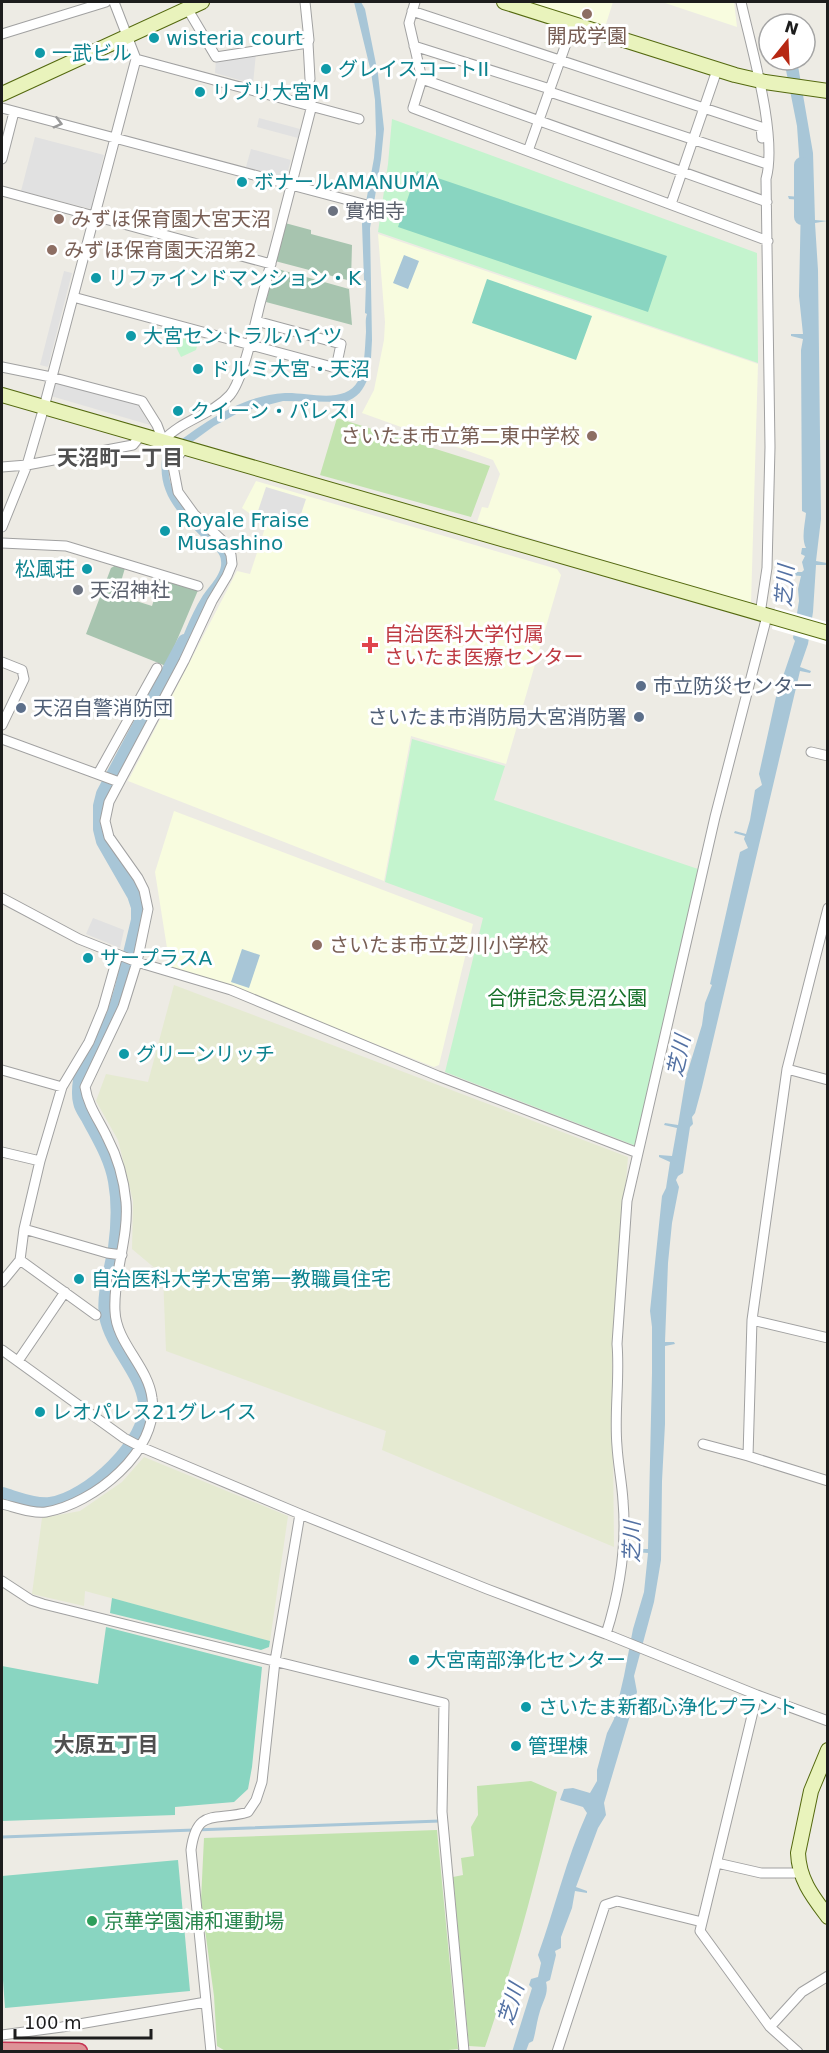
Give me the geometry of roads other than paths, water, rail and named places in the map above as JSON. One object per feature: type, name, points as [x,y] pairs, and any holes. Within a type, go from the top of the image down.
[{"type":"highway","points":[[2,2051],[79,2052]]},
{"type":"street","points":[[2,34],[106,2]]},
{"type":"street","points":[[2,527],[27,465],[44,408],[136,59],[114,2]]},
{"type":"street","points":[[2,94],[202,2]]},
{"type":"street","points":[[305,2],[310,79]]},
{"type":"street","points":[[504,2],[717,70],[762,81],[828,91]]},
{"type":"street","points":[[741,2],[762,81],[770,165],[766,179]]},
{"type":"street","points":[[608,1635],[623,1565],[624,1504],[617,1445],[619,1367],[617,1344],[627,1202],[716,817],[767,616],[770,447],[768,241],[766,179],[761,127],[414,6],[409,23],[422,79],[413,108],[768,241]]},
{"type":"street","points":[[187,8],[216,57],[308,42]]},
{"type":"street","points":[[528,151],[573,24]]},
{"type":"street","points":[[414,46],[764,163]]},
{"type":"street","points":[[136,59],[359,119]]},
{"type":"street","points":[[671,204],[717,70]]},
{"type":"street","points":[[422,79],[767,202]]},
{"type":"street","points":[[166,442],[171,432],[200,417],[230,394],[236,384],[256,321],[312,105]]},
{"type":"street","points":[[2,108],[378,208]]},
{"type":"street","points":[[2,159],[14,112]]},
{"type":"street","points":[[2,191],[271,264]]},
{"type":"street","points":[[73,297],[336,368],[341,344],[256,321]]},
{"type":"street","points":[[2,368],[51,377],[142,400],[166,442]]},
{"type":"street","points":[[2,395],[622,576],[828,633]]},
{"type":"street","points":[[2,467],[27,465],[133,445],[141,435]]},
{"type":"street","points":[[2,1504],[44,1513],[90,1496],[121,1470],[141,1447],[151,1417],[152,1398],[149,1385],[117,1326],[115,1310],[126,1202],[119,1166],[108,1138],[87,1100],[86,1087],[116,1025],[137,962],[148,909],[141,884],[109,837],[105,821],[109,802],[184,661],[232,564],[226,544],[194,514],[178,492],[173,466],[176,458],[187,448]]},
{"type":"street","points":[[2,543],[66,546],[198,586]]},
{"type":"street","points":[[2,662],[22,670],[24,679],[2,725]]},
{"type":"street","points":[[99,774],[157,668]]},
{"type":"street","points":[[2,739],[119,782]]},
{"type":"street","points":[[811,752],[828,756]]},
{"type":"street","points":[[2,898],[79,939],[118,955],[231,990],[438,1076],[639,1153]]},
{"type":"street","points":[[748,1456],[752,1320],[787,1069],[828,908]]},
{"type":"street","points":[[2,1282],[20,1260],[24,1229],[40,1161],[62,1087],[89,1042],[103,1008],[118,955]]},
{"type":"street","points":[[787,1069],[828,1080]]},
{"type":"street","points":[[2,1070],[62,1087]]},
{"type":"street","points":[[2,1152],[40,1161]]},
{"type":"street","points":[[24,1229],[107,1253],[122,1255]]},
{"type":"street","points":[[20,1260],[96,1315]]},
{"type":"street","points":[[18,1361],[65,1292]]},
{"type":"street","points":[[752,1320],[828,1338]]},
{"type":"street","points":[[3,1353],[18,1361],[124,1438],[141,1447],[487,1589],[828,1721]]},
{"type":"street","points":[[703,1444],[828,1481]]},
{"type":"street","points":[[211,2052],[191,1850],[193,1836],[197,1827],[204,1820],[214,1816],[248,1812],[256,1800],[262,1782],[275,1661],[300,1514]]},
{"type":"street","points":[[2,1581],[30,1600],[43,1604],[444,1703],[442,1812],[465,2051]]},
{"type":"street","points":[[757,1695],[700,1930],[770,2027],[798,2052]]},
{"type":"street","points":[[828,1750],[816,1775],[804,1818],[798,1853],[801,1873],[808,1891],[828,1917]]},
{"type":"street","points":[[717,1863],[761,1873],[801,1873]]},
{"type":"street","points":[[557,2052],[605,1905],[616,1901],[702,1923]]},
{"type":"street","points":[[770,2027],[802,1992],[828,1976]]},
{"type":"street","points":[[2,2035],[206,2002]]},
{"type":"water","points":[[354,2],[361,2],[365,9],[378,74],[384,129],[370,228],[372,340],[371,358],[368,361],[366,373],[368,377],[360,393],[345,402],[283,401],[240,412],[214,426],[170,458],[169,476],[174,491],[183,504],[217,540],[225,552],[228,567],[180,663],[174,660],[183,636],[198,604],[220,571],[221,561],[216,551],[172,504],[163,481],[163,453],[205,423],[235,406],[267,395],[285,393],[325,396],[344,393],[358,381],[362,371],[367,314],[365,313],[366,281],[364,280],[362,224],[376,134],[371,72]]},
{"type":"water","points":[[786,72],[799,72],[813,153],[815,220],[827,221],[815,223],[818,270],[821,519],[816,561],[827,563],[827,565],[816,565],[808,644],[800,667],[811,671],[810,673],[800,671],[702,1087],[692,1117],[693,1124],[690,1127],[683,1173],[676,1180],[679,1187],[668,1263],[665,1342],[675,1344],[665,1346],[661,1560],[654,1602],[634,1676],[637,1692],[604,1803],[606,1815],[598,1828],[576,1887],[587,1893],[575,1891],[572,1908],[561,1937],[561,1948],[555,1951],[550,1980],[546,1982],[546,1993],[533,2041],[529,2043],[526,2051],[512,2052],[532,1988],[529,1985],[531,1979],[538,1977],[541,1963],[538,1955],[573,1848],[587,1813],[583,1807],[560,1800],[564,1789],[573,1788],[590,1793],[597,1781],[597,1770],[607,1733],[614,1719],[633,1629],[644,1592],[648,1553],[635,1552],[635,1549],[648,1549],[652,1373],[650,1311],[662,1196],[666,1188],[670,1162],[659,1155],[672,1156],[677,1128],[664,1125],[665,1123],[678,1125],[686,1077],[702,1025],[705,1003],[712,985],[710,984],[740,852],[748,848],[745,836],[734,833],[735,831],[746,834],[755,790],[762,785],[759,774],[776,697],[795,641],[793,638],[801,576],[789,575],[790,572],[804,570],[802,562],[805,556],[801,554],[802,548],[806,548],[804,536],[806,513],[802,511],[801,350],[803,339],[791,336],[791,334],[803,334],[799,296],[801,200],[789,199],[788,196],[801,197],[804,190],[801,182],[797,126]]},
{"type":"water","points":[[404,255],[419,261],[408,289],[393,283]]},
{"type":"water","points":[[242,949],[260,955],[249,988],[231,982]]},
{"type":"waterway","name":"芝川","points":[[802,165],[802,217]]},
{"type":"waterway","points":[[2,1495],[38,1505],[50,1505],[81,1493],[114,1467],[128,1451],[139,1434],[145,1417],[146,1402],[143,1391],[110,1327],[106,1308],[118,1231],[119,1206],[116,1181],[112,1164],[82,1106],[80,1091],[81,1080],[114,1016],[139,920],[139,907],[135,895],[104,841],[101,829],[101,806],[104,794],[185,642]]},
{"type":"waterway","points":[[2,1837],[440,1821]]},
{"type":"place","name":"開成学園","points":[[587,14]]},
{"type":"place","name":"wisteria court","points":[[154,38]]},
{"type":"place","name":"一武ビル","points":[[40,53]]},
{"type":"place","name":"グレイスコートII","points":[[326,69]]},
{"type":"place","name":"リブリ大宮M","points":[[200,92]]},
{"type":"place","name":"ボナールAMANUMA","points":[[242,182]]},
{"type":"place","name":"實相寺","points":[[333,211]]},
{"type":"place","name":"みずほ保育園大宮天沼","points":[[59,219]]},
{"type":"place","name":"みずほ保育園天沼第2","points":[[52,250]]},
{"type":"place","name":"リファインドマンション・K","points":[[96,278]]},
{"type":"place","name":"大宮セントラルハイツ","points":[[131,336]]},
{"type":"place","name":"ドルミ大宮・天沼","points":[[198,369]]},
{"type":"place","name":"クイーン・パレスI","points":[[178,411]]},
{"type":"place","name":"さいたま市立第二東中学校","points":[[592,436]]},
{"type":"place","name":"Royale Fraise Musashino","points":[[165,531]]},
{"type":"place","name":"松風荘","points":[[87,569]]},
{"type":"place","name":"天沼神社","points":[[78,590]]},
{"type":"place","name":"自治医科大学付属 さいたま医療センター","points":[[370,645]]},
{"type":"place","name":"市立防災センター","points":[[641,686]]},
{"type":"place","name":"天沼自警消防団","points":[[21,708]]},
{"type":"place","name":"さいたま市消防局大宮消防署","points":[[639,717]]},
{"type":"place","name":"さいたま市立芝川小学校","points":[[317,945]]},
{"type":"place","name":"サープラスA","points":[[88,958]]},
{"type":"place","name":"グリーンリッチ","points":[[124,1054]]},
{"type":"place","name":"自治医科大学大宮第一教職員住宅","points":[[79,1279]]},
{"type":"place","name":"レオパレス21グレイス","points":[[40,1412]]},
{"type":"place","name":"大宮南部浄化センター","points":[[414,1660]]},
{"type":"place","name":"さいたま新都心浄化プラント","points":[[526,1707]]},
{"type":"place","name":"管理棟","points":[[516,1746]]},
{"type":"place","name":"京華学園浦和運動場","points":[[92,1921]]},
{"type":"district","name":"天沼町一丁目","points":[[120,458]]},
{"type":"district","name":"大原五丁目","points":[[106,1745]]},
{"type":"park label","name":"合併記念見沼公園","points":[[567,998]]}]
